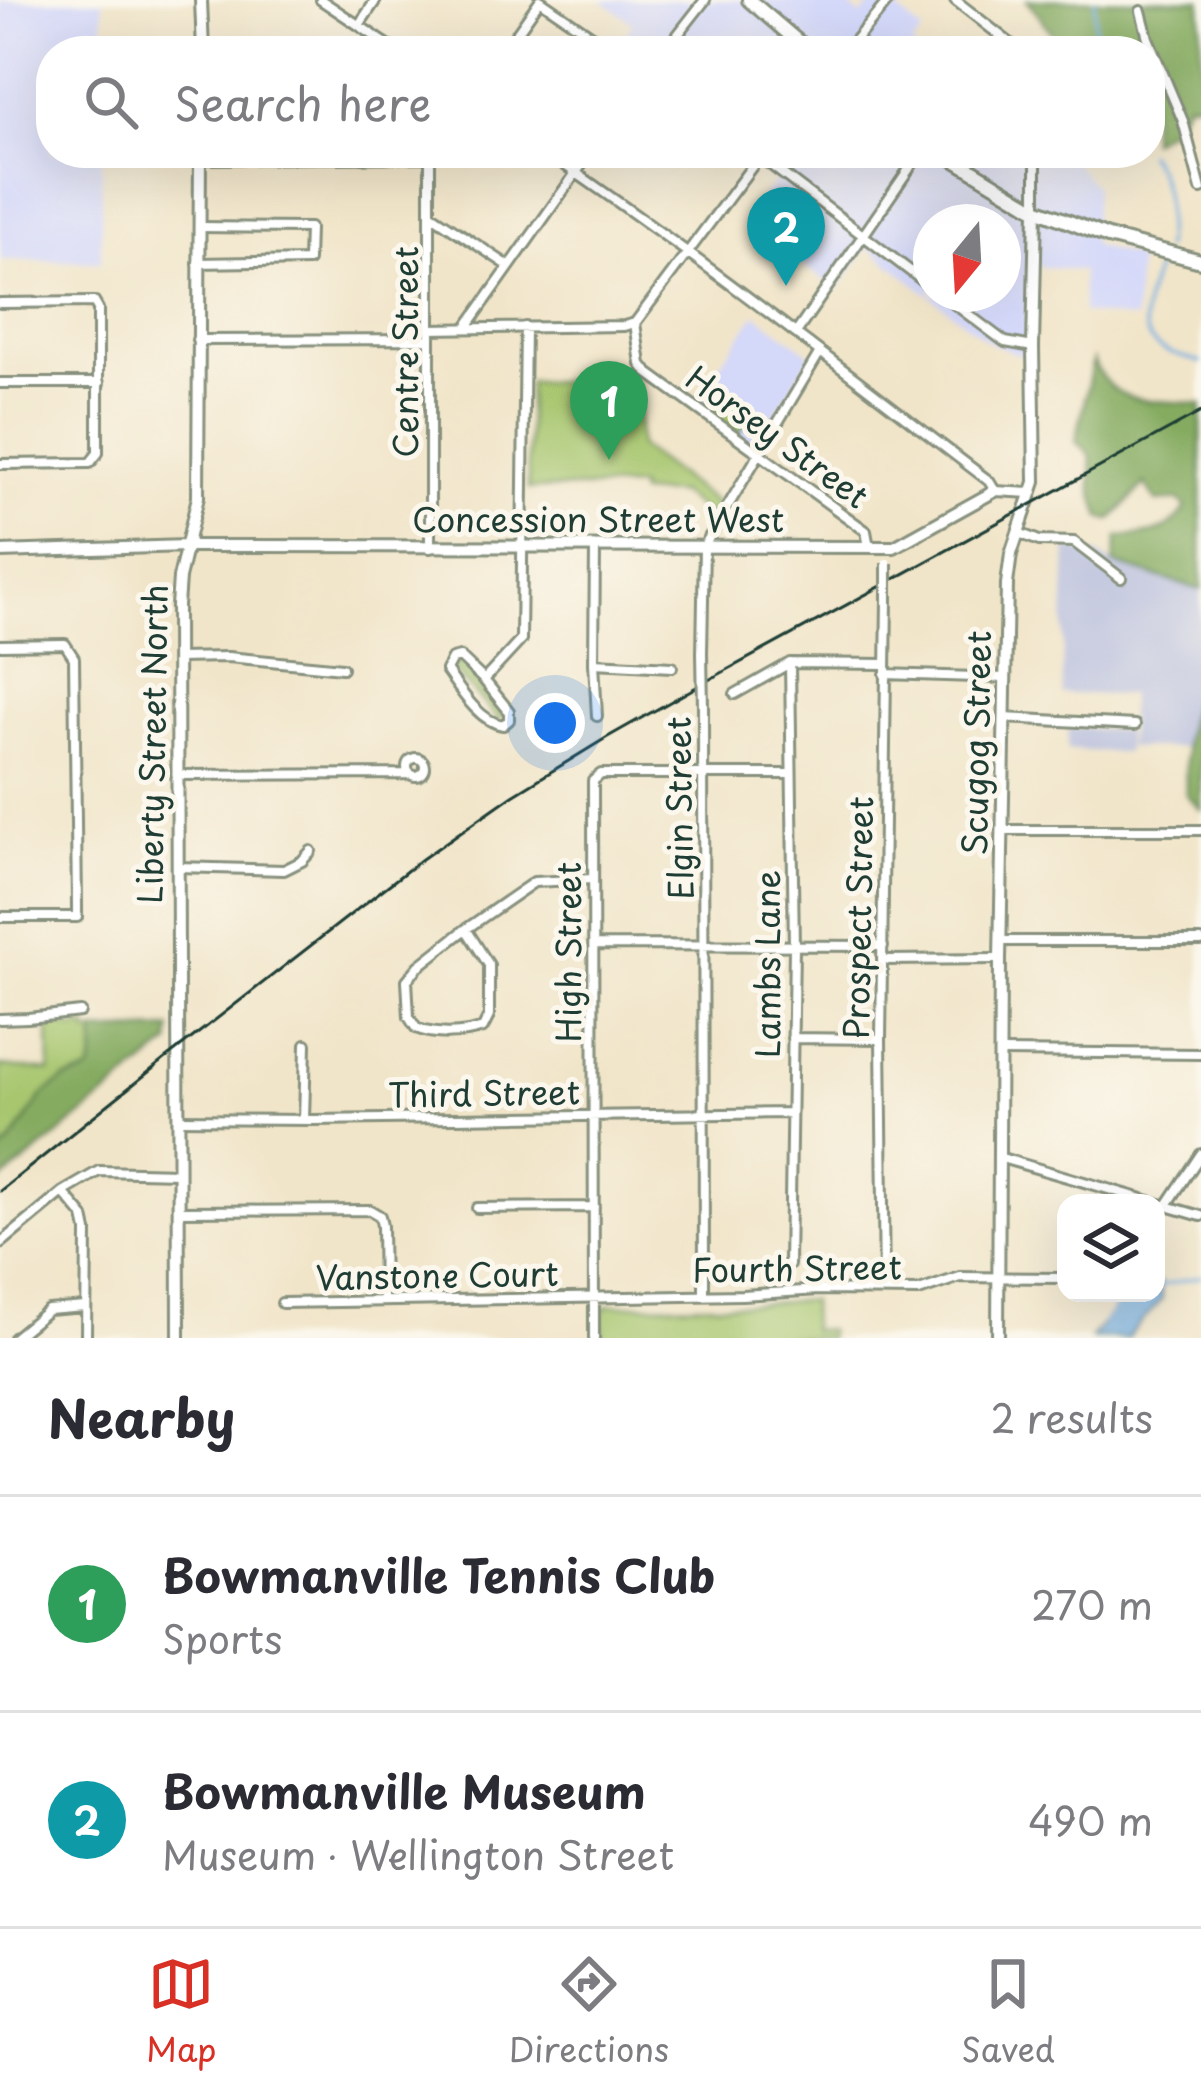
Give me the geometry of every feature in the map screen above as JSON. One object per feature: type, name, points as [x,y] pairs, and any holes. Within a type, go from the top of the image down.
[{"type":"main road","points":[[749,0],[791,36]]},
{"type":"main road","points":[[969,168],[1036,209],[1108,237],[1201,261]]},
{"type":"street","points":[[201,0],[202,36]]},
{"type":"street","points":[[321,0],[374,36]]},
{"type":"street","points":[[358,25],[376,0]]},
{"type":"street","points":[[515,36],[540,0],[592,36]]},
{"type":"street","points":[[677,36],[705,0]]},
{"type":"street","points":[[859,36],[889,0]]},
{"type":"street","points":[[956,0],[1001,36]]},
{"type":"street","points":[[1141,11],[1147,36]]},
{"type":"street","points":[[1165,78],[1183,121],[1201,189]]},
{"type":"street","name":"Liberty Street North","points":[[179,1338],[177,606],[198,497],[200,168]]},
{"type":"street","name":"Centre Street","points":[[430,548],[431,168]]},
{"type":"street","points":[[570,168],[796,333],[989,481],[995,491],[1031,493]]},
{"type":"street","points":[[466,328],[579,168]]},
{"type":"street","points":[[197,340],[624,326],[635,322],[749,168]]},
{"type":"street","points":[[777,168],[913,273]]},
{"type":"street","points":[[796,333],[910,168]]},
{"type":"street","name":"Scugog Street","points":[[998,1338],[1007,584],[1011,554],[1035,482],[1036,168]]},
{"type":"street","points":[[431,214],[509,266]]},
{"type":"street","points":[[198,263],[308,261],[310,243],[309,228],[199,227]]},
{"type":"street","points":[[0,302],[94,302],[99,382],[98,453],[90,463],[0,464]]},
{"type":"street","points":[[965,312],[1005,342],[1033,347]]},
{"type":"street","name":"Horsey Street","points":[[635,322],[646,371],[866,531],[869,547]]},
{"type":"street","points":[[484,680],[521,640],[525,327]]},
{"type":"street","points":[[704,546],[820,352]]},
{"type":"street","points":[[0,383],[99,382]]},
{"type":"street","name":"Concession Street West","points":[[0,552],[186,546],[894,547],[995,491]]},
{"type":"street","points":[[1018,533],[1039,542],[1074,542],[1120,578]]},
{"type":"street","points":[[595,546],[597,716]]},
{"type":"street","name":"Elgin Street","points":[[704,546],[704,1295]]},
{"type":"street","name":"Prospect Street","points":[[884,1290],[881,1039],[887,547]]},
{"type":"street","points":[[0,645],[65,644],[74,658],[77,862],[77,917],[0,917]]},
{"type":"street","points":[[177,658],[228,657],[341,668]]},
{"type":"street","points":[[460,657],[484,680],[509,711],[509,720],[503,724],[493,723],[462,692],[446,670],[447,664],[460,657]]},
{"type":"street","points":[[593,663],[672,667]]},
{"type":"street","points":[[735,694],[790,663],[1005,678]]},
{"type":"street","name":"Lambs Lane","points":[[789,1265],[794,948],[790,663]]},
{"type":"street","points":[[1005,718],[1135,725]]},
{"type":"street","points":[[702,773],[790,774]]},
{"type":"street","name":"High Street","points":[[594,1338],[593,782],[601,774],[702,773]]},
{"type":"street","points":[[178,775],[410,774]]},
{"type":"street","points":[[1003,830],[1201,830]]},
{"type":"street","points":[[177,868],[284,870],[311,851]]},
{"type":"street","points":[[466,928],[489,964],[489,1016],[483,1028],[470,1032],[427,1033],[409,1017],[407,980],[419,966],[466,928],[534,882],[593,879]]},
{"type":"street","points":[[1000,941],[1201,941]]},
{"type":"street","points":[[595,945],[883,946]]},
{"type":"street","points":[[883,960],[1000,959]]},
{"type":"street","points":[[0,1019],[80,1012]]},
{"type":"street","points":[[791,1039],[881,1039]]},
{"type":"street","points":[[304,1120],[306,1044]]},
{"type":"street","points":[[1000,1052],[1201,1054]]},
{"type":"street","name":"Third Street","points":[[177,1119],[791,1113]]},
{"type":"street","points":[[1167,1205],[1201,1154]]},
{"type":"street","points":[[998,1157],[1201,1216]]},
{"type":"street","points":[[0,1244],[63,1192],[99,1171],[178,1173]]},
{"type":"street","points":[[63,1192],[84,1217],[87,1231],[86,1338]]},
{"type":"street","points":[[477,1208],[594,1207]]},
{"type":"street","points":[[178,1211],[370,1210],[380,1216],[382,1226],[382,1300]]},
{"type":"street","name":"Fourth Street","points":[[593,1296],[919,1291],[960,1277],[1057,1278]]},
{"type":"street","name":"Vanstone Court","points":[[282,1303],[593,1296]]},
{"type":"street","points":[[14,1338],[48,1310],[85,1307]]},
{"type":"shaded area","points":[[0,0],[103,0],[103,36],[36,36],[36,168],[102,168],[101,262],[0,260]]},
{"type":"shaded area","points":[[601,0],[841,0],[861,16],[876,0],[887,0],[923,32],[920,36],[624,36],[633,23]]},
{"type":"shaded area","points":[[759,168],[1079,168],[1095,187],[1092,245],[1138,258],[1135,320],[1082,313],[1081,271],[1028,265],[1024,357],[989,342],[951,312],[1021,312],[1021,204],[913,204],[913,282],[868,247],[837,290],[744,221],[775,181]]},
{"type":"shaded area","points":[[756,314],[811,354],[755,447],[693,402]]},
{"type":"shaded area","points":[[1067,548],[1099,554],[1114,564],[1201,590],[1201,657],[1185,748],[1128,748],[1129,695],[1061,694]]},
{"type":"shaded area","points":[[1068,728],[1126,730],[1126,753],[1067,750]]},
{"type":"green space","points":[[1027,0],[1201,0],[1201,101],[1187,102],[1165,131],[1165,36],[1055,36]]},
{"type":"green space","points":[[1093,360],[1112,388],[1124,395],[1201,404],[1201,590],[1114,564],[1118,537],[1165,528],[1186,508],[1179,500],[1156,502],[1145,484],[1111,520],[1101,518],[1090,457],[1076,442]]},
{"type":"green space","points":[[528,382],[638,382],[639,447],[718,505],[711,517],[679,493],[639,494],[638,487],[528,489]]},
{"type":"green space","points":[[733,396],[754,410],[738,434],[711,415],[719,401]]},
{"type":"green space","points":[[1201,657],[1201,810],[1186,794],[1185,739]]},
{"type":"green space","points":[[456,662],[504,711],[502,719],[456,673],[452,665]]},
{"type":"green space","points":[[49,1025],[87,1026],[88,1033],[171,1029],[170,1044],[0,1176],[0,1066],[50,1071]]},
{"type":"green space","points":[[171,1029],[170,1044],[0,1182],[0,1152],[43,1095],[65,1079],[90,1070],[95,1032]]},
{"type":"green space","points":[[810,1300],[811,1330],[828,1330],[828,1338],[602,1338],[602,1309],[607,1305]]},
{"type":"water","points":[[1121,1302],[1159,1302],[1127,1338],[1091,1338]]},
{"type":"waterway","points":[[1095,0],[1095,36]]},
{"type":"waterway","points":[[1156,168],[1166,211],[1164,249]]},
{"type":"waterway","points":[[1161,258],[1146,302],[1148,336],[1164,350],[1201,362]]},
{"type":"waterway","points":[[1165,1285],[1201,1276]]},
{"type":"waterway","points":[[1103,1324],[1119,1305]]},
{"type":"railway","points":[[0,1191],[422,859],[513,795],[714,677],[1201,412]]},
{"type":"place","name":"Bowmanville Museum","points":[[786,286]]},
{"type":"place","name":"Bowmanville Tennis Club","points":[[609,460]]}]
